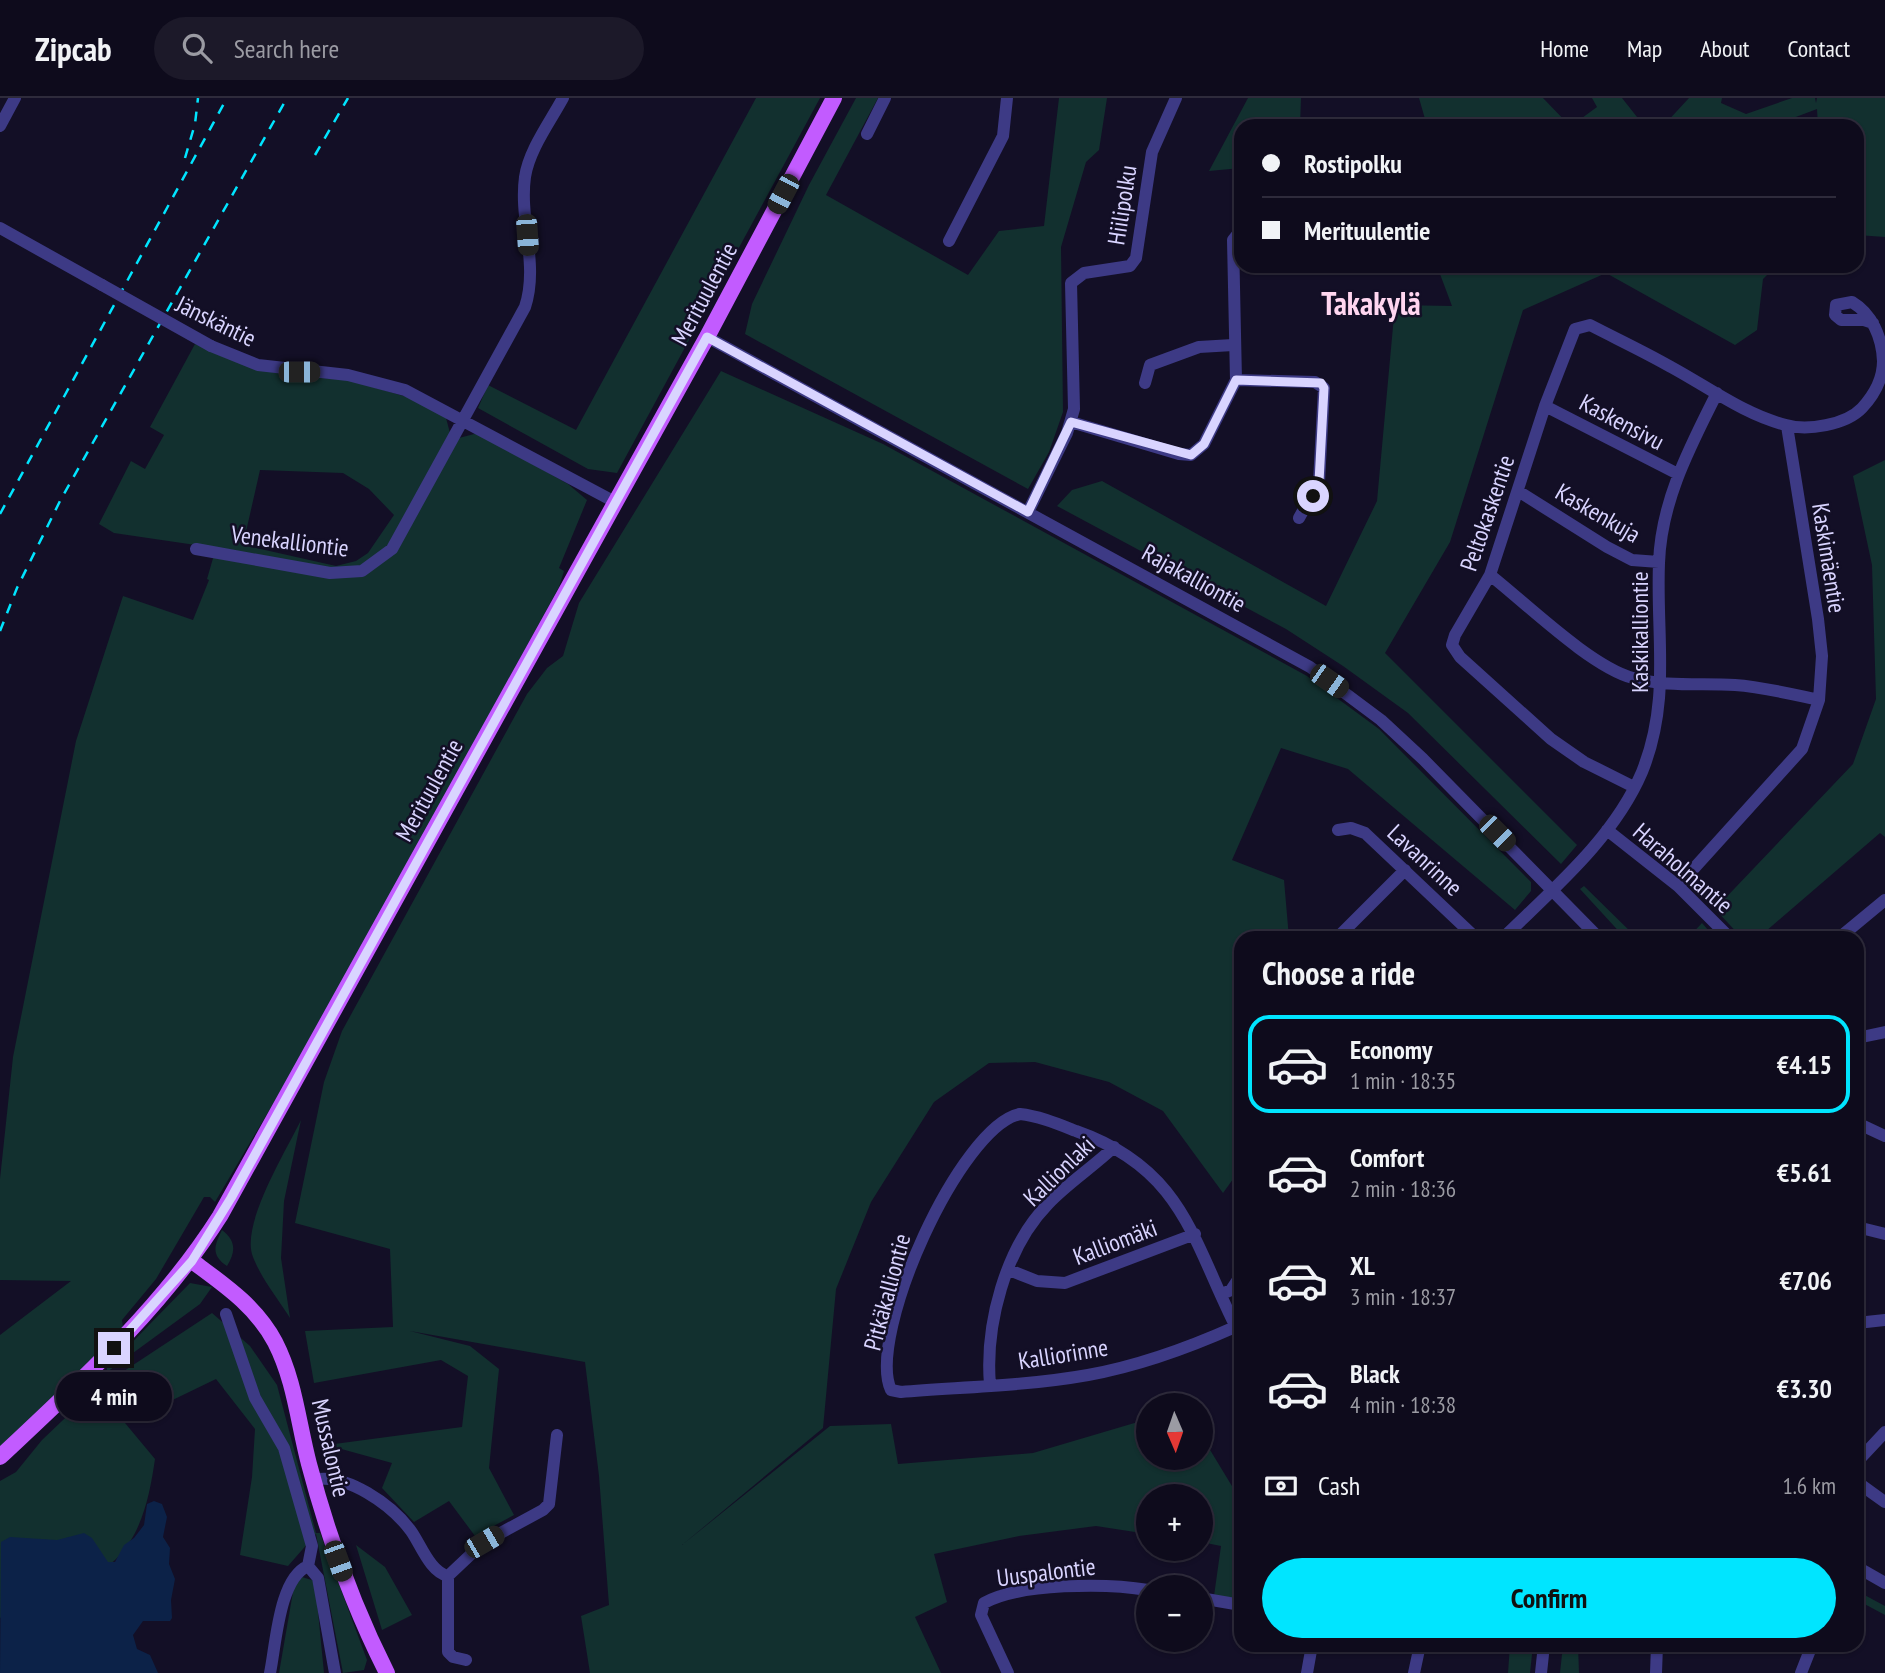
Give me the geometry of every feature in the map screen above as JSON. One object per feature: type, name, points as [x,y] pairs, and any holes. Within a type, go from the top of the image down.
[{"type":"main road","name":"Merituulentie","points":[[0,1457],[132,1331],[192,1261],[242,1180],[707,337],[834,98]]},
{"type":"main road","name":"Mussalontie","points":[[192,1261],[245,1301],[274,1339],[290,1377],[313,1480],[345,1580],[382,1671]]},
{"type":"street","points":[[0,126],[15,98]]},
{"type":"street","name":"Venekalliontie","points":[[196,549],[330,573],[362,570],[392,549],[530,293],[525,176],[534,152],[563,98]]},
{"type":"street","points":[[867,134],[885,98]]},
{"type":"street","points":[[949,241],[1003,136],[1007,98]]},
{"type":"street","name":"Hiilipolku","points":[[1071,422],[1074,388],[1071,283],[1075,278],[1130,266],[1136,258],[1152,152],[1176,98]]},
{"type":"street","name":"Jänskäntie","points":[[0,228],[211,346],[242,360],[275,369],[336,373],[379,382],[426,399],[615,502]]},
{"type":"street","points":[[1028,512],[1071,422],[1191,455],[1204,444],[1236,380],[1233,345],[1234,239]]},
{"type":"street","points":[[1717,393],[1754,413],[1787,426],[1815,426],[1840,421],[1857,413],[1877,389],[1883,369],[1881,344],[1873,323]]},
{"type":"street","name":"Peltokaskentie","points":[[1634,788],[1584,762],[1551,739],[1460,657],[1452,645],[1455,635],[1490,575],[1545,406],[1575,329],[1590,325],[1717,393]]},
{"type":"street","name":"Rajakalliontie","points":[[707,337],[1274,646],[1348,694],[1423,759],[1592,931]]},
{"type":"street","points":[[1145,383],[1150,365],[1199,347],[1233,345]]},
{"type":"street","points":[[1236,380],[1315,382],[1324,388],[1319,482],[1299,518]]},
{"type":"street","name":"Kaskikalliontie","points":[[1510,931],[1607,830],[1634,788],[1654,732],[1663,683],[1659,562],[1667,514],[1678,474],[1717,393]]},
{"type":"street","name":"Kaskensivu","points":[[1545,406],[1678,474]]},
{"type":"street","name":"Kaskimäentie","points":[[1678,886],[1802,748],[1819,700],[1822,656],[1818,619],[1787,426]]},
{"type":"street","name":"Kaskenkuja","points":[[1518,491],[1607,547],[1632,559],[1659,562]]},
{"type":"street","points":[[1490,575],[1607,668],[1632,678],[1663,683],[1737,685],[1819,700]]},
{"type":"street","name":"Lavanrinne","points":[[1338,830],[1351,828],[1365,833],[1469,931]]},
{"type":"street","name":"Haraholmantie","points":[[1607,830],[1678,886],[1723,931]]},
{"type":"street","points":[[1344,931],[1405,870]]},
{"type":"street","points":[[1847,931],[1885,900]]},
{"type":"street","points":[[1864,1036],[1885,1032]]},
{"type":"street","name":"Pitkäkalliontie","points":[[891,1390],[888,1371],[891,1341],[911,1264],[926,1227],[953,1180],[990,1136],[1012,1115],[1020,1114],[1099,1139],[1114,1147],[1164,1187],[1195,1234],[1234,1322]]},
{"type":"street","points":[[1864,1126],[1885,1136]]},
{"type":"street","name":"Kallionlaki","points":[[990,1385],[994,1321],[1017,1251],[1046,1206],[1114,1147]]},
{"type":"street","points":[[1864,1229],[1885,1234]]},
{"type":"street","name":"Kalliomäki","points":[[1009,1270],[1037,1281],[1065,1283],[1195,1234]]},
{"type":"street","points":[[1222,1294],[1234,1286]]},
{"type":"street","points":[[226,1314],[255,1398],[284,1448],[312,1546],[308,1566]]},
{"type":"street","points":[[1864,1322],[1885,1321]]},
{"type":"street","name":"Kalliorinne","points":[[891,1390],[1050,1381],[1118,1368],[1234,1333]]},
{"type":"street","points":[[1864,1454],[1885,1432]]},
{"type":"street","points":[[466,1660],[453,1657],[448,1652],[448,1576],[484,1542],[543,1510],[549,1504],[557,1435]]},
{"type":"street","points":[[313,1480],[325,1478],[344,1482],[399,1517],[434,1567],[448,1576]]},
{"type":"street","points":[[1864,1487],[1885,1502]]},
{"type":"street","points":[[270,1673],[288,1584],[298,1570],[308,1566]]},
{"type":"street","points":[[308,1566],[318,1578],[335,1673]]},
{"type":"street","points":[[1864,1571],[1885,1583]]},
{"type":"street","name":"Uuspalontie","points":[[1008,1673],[981,1615],[984,1603],[1016,1594],[1058,1588],[1110,1585],[1136,1588]]},
{"type":"street","points":[[1213,1600],[1234,1604]]},
{"type":"street","points":[[1307,1673],[1311,1652]]},
{"type":"street","points":[[1414,1673],[1418,1652]]},
{"type":"street","points":[[1541,1673],[1543,1652]]},
{"type":"street","points":[[1656,1673],[1657,1652]]},
{"type":"street","points":[[1801,1673],[1809,1652]]},
{"type":"green space","points":[[756,98],[820,98],[617,473],[588,469],[478,408],[488,385],[576,430]]},
{"type":"green space","points":[[856,98],[878,98],[826,195],[968,275],[999,231],[1044,226],[1059,98],[1107,98],[1099,150],[1086,162],[1061,247],[1063,412],[1049,452],[1028,489],[745,334],[752,304],[809,185]]},
{"type":"green space","points":[[1248,98],[1301,98],[1300,119],[1237,119]]},
{"type":"green space","points":[[1419,98],[1543,98],[1563,119],[1425,119]]},
{"type":"green space","points":[[1592,98],[1622,98],[1639,119],[1581,119],[1597,107]]},
{"type":"green space","points":[[1689,98],[1722,98],[1721,103],[1746,114],[1792,98],[1815,98],[1816,103],[1817,98],[1885,98],[1885,237],[1864,236],[1864,119],[1818,119],[1817,109],[1791,119],[1670,119]]},
{"type":"green space","points":[[1234,124],[1234,169],[1209,171]]},
{"type":"green space","points":[[1440,273],[1606,273],[1523,310],[1450,542],[1385,653],[1577,845],[1561,864],[1408,713],[1343,666],[1286,629],[1057,506],[1072,490],[1102,481],[1326,606],[1377,501],[1395,305],[1452,306]]},
{"type":"green space","points":[[1606,273],[1769,273],[1763,279],[1757,330],[1735,345]]},
{"type":"green space","points":[[195,344],[256,369],[298,377],[345,379],[414,399],[446,418],[450,433],[459,438],[478,433],[568,484],[587,500],[559,568],[564,571],[559,587],[316,1031],[215,1202],[210,1197],[204,1197],[156,1279],[122,1320],[123,1327],[113,1341],[0,1450],[0,1335],[71,1281],[0,1280],[0,1179],[13,1057],[76,741],[123,596],[193,620],[209,580],[207,579],[216,548],[114,533],[99,524],[131,461],[145,469],[164,435],[150,427]],"holes":[[[260,470],[343,473],[369,489],[394,515],[368,553],[356,561],[336,566],[243,545]]]},
{"type":"green space","points":[[721,371],[883,444],[1307,676],[1379,729],[1531,882],[1531,891],[1515,910],[1348,769],[1281,748],[1232,860],[1284,880],[1288,931],[1234,931],[1234,1178],[1223,1193],[1163,1111],[1109,1082],[1035,1062],[989,1063],[934,1102],[871,1202],[836,1289],[823,1428],[682,1545],[830,1426],[891,1424],[898,1464],[1033,1453],[1136,1423],[1136,1470],[1213,1470],[1213,1455],[1234,1489],[1234,1599],[1214,1596],[1221,1546],[1213,1544],[1213,1484],[1136,1484],[1136,1532],[1096,1526],[1019,1536],[934,1554],[947,1602],[915,1617],[941,1673],[590,1673],[581,1616],[609,1605],[599,1476],[585,1362],[410,1331],[470,1346],[499,1369],[489,1468],[514,1515],[475,1536],[449,1501],[414,1522],[382,1488],[392,1463],[327,1445],[462,1427],[468,1376],[441,1360],[314,1383],[305,1331],[393,1327],[390,1249],[295,1223],[324,1082],[342,1031],[527,694],[547,668],[563,656],[579,603]]},
{"type":"green space","points":[[1885,460],[1885,837],[1880,833],[1766,931],[1735,931],[1715,909],[1853,764],[1876,699],[1872,565],[1853,476]]},
{"type":"green space","points":[[1584,886],[1630,931],[1619,931],[1580,889]]},
{"type":"green space","points":[[1702,923],[1709,931],[1695,931]]},
{"type":"green space","points":[[301,1120],[284,1201],[281,1258],[290,1318],[260,1273],[253,1257],[251,1243],[253,1226],[266,1188]]},
{"type":"green space","points":[[222,1230],[233,1246],[227,1266],[216,1254],[217,1241]]},
{"type":"green space","points":[[190,1283],[212,1287],[200,1304],[107,1372],[107,1368]]},
{"type":"green space","points":[[212,1313],[250,1346],[277,1385],[316,1533],[320,1533],[367,1660],[364,1670],[343,1673],[316,1534],[288,1566],[240,1555],[252,1477],[255,1429],[216,1379],[125,1423],[155,1459],[138,1526],[116,1559],[93,1576],[0,1618],[0,1481],[16,1472],[42,1440],[83,1401],[99,1400],[96,1396],[124,1371]]},
{"type":"green space","points":[[356,1545],[385,1567],[412,1615],[382,1630]]},
{"type":"green space","points":[[302,1577],[315,1581],[324,1673],[279,1673],[294,1586]]},
{"type":"green space","points":[[1864,1595],[1885,1606],[1885,1615],[1864,1604]]},
{"type":"green space","points":[[1510,1652],[1532,1652],[1530,1673],[1508,1673]]},
{"type":"green space","points":[[1562,1652],[1578,1652],[1579,1673],[1560,1673]]},
{"type":"water","points":[[154,1501],[162,1504],[167,1517],[163,1537],[170,1548],[169,1564],[175,1579],[171,1600],[172,1618],[170,1621],[143,1621],[133,1635],[137,1649],[150,1655],[158,1673],[0,1673],[1,1542],[10,1537],[57,1540],[84,1533],[92,1538],[108,1562],[115,1562],[124,1545],[134,1538],[144,1525],[147,1504]]},
{"type":"railway","points":[[185,158],[195,124],[198,98]]},
{"type":"railway","points":[[0,514],[227,98]]},
{"type":"railway","points":[[0,631],[17,588],[60,501],[287,98]]},
{"type":"railway","points":[[315,155],[348,98]]},
{"type":"district","name":"Takakylä","points":[[1371,303]]},
{"type":"route","points":[[114,1348],[192,1261],[242,1180],[707,337],[1028,512],[1071,422],[1179,454],[1191,455],[1204,444],[1236,380],[1321,383],[1324,388],[1319,482],[1313,496]]}]
